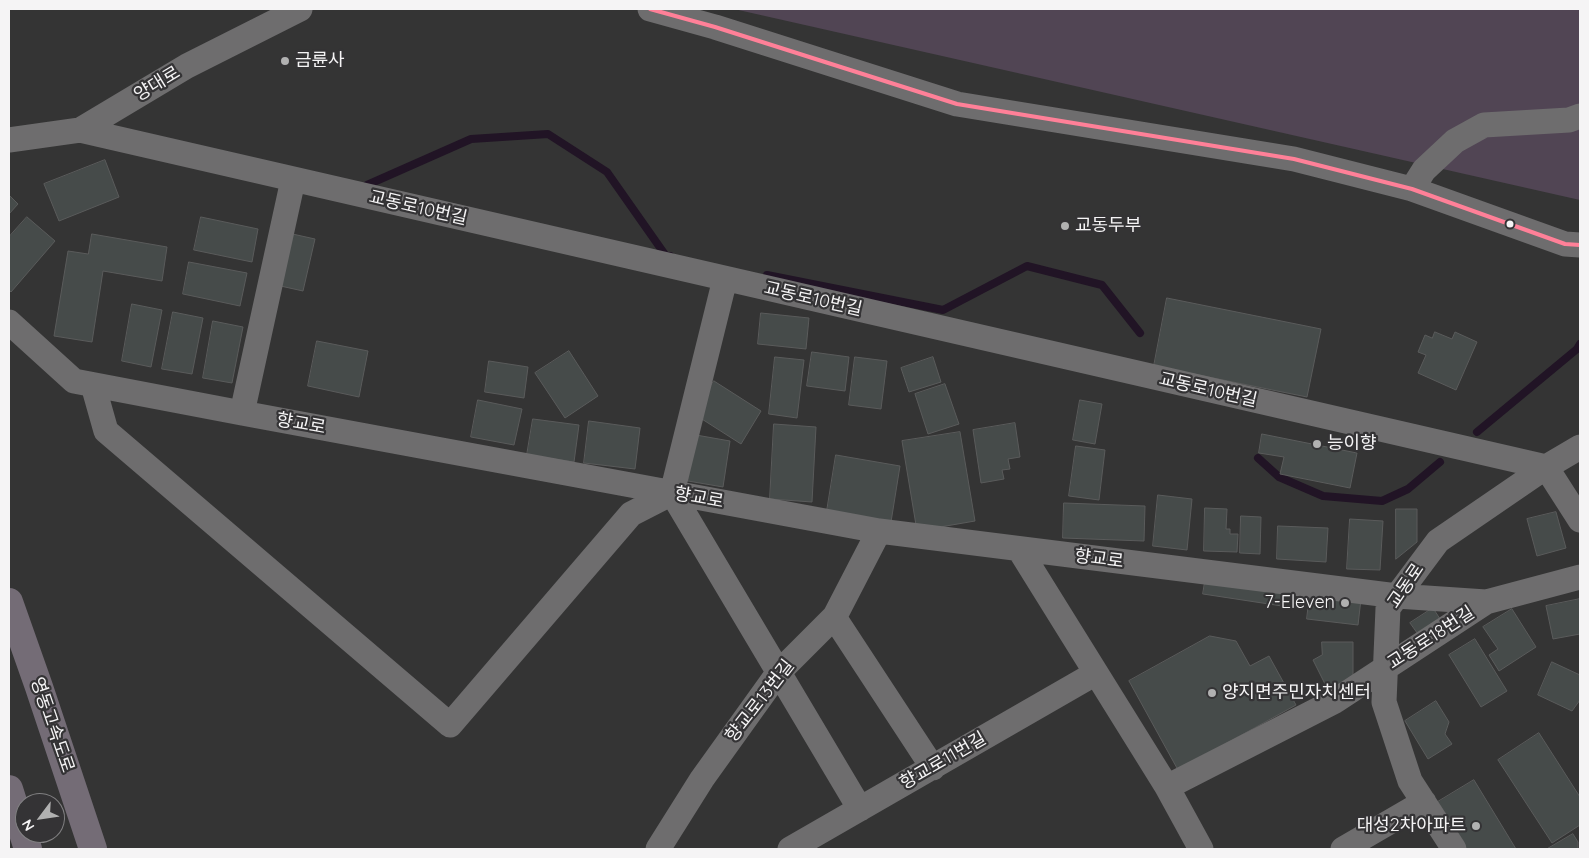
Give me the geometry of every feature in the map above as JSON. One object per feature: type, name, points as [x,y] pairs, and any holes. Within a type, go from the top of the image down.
[{"type":"highway","name":"영동고속도로","points":[[9,602],[40,687],[93,849]]},
{"type":"highway","points":[[9,789],[28,849]]},
{"type":"street","name":"양대로","points":[[9,140],[80,130],[187,66],[300,9]]},
{"type":"street","points":[[650,9],[715,26],[957,104],[1294,159],[1412,189],[1565,244],[1580,245]]},
{"type":"street","points":[[1412,189],[1424,170],[1455,141],[1484,125],[1569,120],[1580,116]]},
{"type":"street","name":"교동로10번길","points":[[80,130],[1546,467]]},
{"type":"street","points":[[242,413],[292,180]]},
{"type":"street","points":[[725,279],[672,493],[860,809]]},
{"type":"street","name":"향교로","points":[[9,322],[74,381],[93,385],[879,531],[1396,596],[1486,602]]},
{"type":"street","points":[[93,385],[106,431],[450,725],[632,514],[672,493]]},
{"type":"street","name":"교동로","points":[[1454,849],[1410,781],[1384,702],[1388,608],[1438,541],[1546,467],[1580,447]]},
{"type":"street","points":[[1546,467],[1580,520]]},
{"type":"street","name":"향교로13번길","points":[[658,849],[702,779],[778,672],[834,617],[879,531]]},
{"type":"street","points":[[1019,548],[1167,788],[1202,849]]},
{"type":"street","name":"교동로18번길","points":[[1167,788],[1335,701],[1486,602],[1580,577]]},
{"type":"street","points":[[834,617],[932,768]]},
{"type":"street","name":"향교로11번길","points":[[790,849],[1096,673]]},
{"type":"street","points":[[1343,849],[1424,802]]},
{"type":"shaded area","points":[[734,9],[1580,9],[1580,200]]},
{"type":"building","points":[[105,160],[119,197],[59,221],[44,184]]},
{"type":"building","points":[[9,195],[18,204],[9,214]]},
{"type":"building","points":[[27,217],[55,241],[11,292],[9,290],[9,237]]},
{"type":"building","points":[[201,217],[258,229],[252,262],[194,250]]},
{"type":"building","points":[[288,233],[315,239],[303,291],[276,285]]},
{"type":"building","points":[[92,234],[167,247],[162,281],[103,271],[92,342],[54,336],[68,251],[88,254]]},
{"type":"building","points":[[189,262],[247,273],[240,306],[183,294]]},
{"type":"building","points":[[1167,298],[1321,329],[1307,397],[1154,366]]},
{"type":"building","points":[[132,304],[162,310],[151,367],[122,361]]},
{"type":"building","points":[[173,312],[203,318],[192,374],[162,369]]},
{"type":"building","points":[[761,313],[809,318],[806,349],[758,344]]},
{"type":"building","points":[[213,321],[243,327],[232,383],[203,378]]},
{"type":"building","points":[[1435,332],[1452,339],[1455,332],[1477,342],[1456,390],[1418,373],[1426,355],[1418,352],[1425,335],[1432,338]]},
{"type":"building","points":[[317,341],[368,351],[359,397],[308,386]]},
{"type":"building","points":[[569,351],[598,396],[565,418],[535,373]]},
{"type":"building","points":[[812,352],[849,357],[845,391],[807,386]]},
{"type":"building","points":[[775,357],[804,360],[797,418],[769,414]]},
{"type":"building","points":[[855,357],[887,361],[881,409],[849,405]]},
{"type":"building","points":[[933,357],[941,382],[909,392],[901,368]]},
{"type":"building","points":[[489,361],[528,367],[524,398],[485,392]]},
{"type":"building","points":[[714,381],[761,411],[741,444],[694,414]]},
{"type":"building","points":[[945,384],[959,424],[928,434],[915,394]]},
{"type":"building","points":[[478,400],[522,409],[514,445],[471,437]]},
{"type":"building","points":[[1080,400],[1102,404],[1095,444],[1073,440]]},
{"type":"building","points":[[533,419],[579,425],[574,462],[527,455]]},
{"type":"building","points":[[589,421],[640,428],[635,469],[584,463]]},
{"type":"building","points":[[1015,423],[1020,457],[1008,459],[1010,469],[1002,470],[1004,479],[981,483],[973,430]]},
{"type":"building","points":[[774,424],[816,427],[812,502],[770,499]]},
{"type":"building","points":[[960,432],[975,521],[917,531],[902,441]]},
{"type":"building","points":[[1262,434],[1357,453],[1350,488],[1280,474],[1284,457],[1259,453]]},
{"type":"building","points":[[696,435],[730,441],[723,487],[688,481]]},
{"type":"building","points":[[1076,446],[1105,450],[1099,500],[1069,496]]},
{"type":"building","points":[[836,455],[900,466],[891,522],[827,511]]},
{"type":"building","points":[[1158,495],[1192,499],[1187,550],[1153,546]]},
{"type":"building","points":[[1064,503],[1145,506],[1144,541],[1063,538]]},
{"type":"building","points":[[1205,508],[1227,509],[1226,529],[1230,529],[1230,534],[1238,534],[1237,552],[1204,551]]},
{"type":"building","points":[[1396,509],[1417,509],[1417,542],[1396,559]]},
{"type":"building","points":[[1556,512],[1566,548],[1537,556],[1527,519]]},
{"type":"building","points":[[1241,516],[1261,517],[1260,554],[1240,553]]},
{"type":"building","points":[[1350,519],[1383,521],[1380,570],[1347,569]]},
{"type":"building","points":[[1278,526],[1328,528],[1326,562],[1277,559]]},
{"type":"building","points":[[1205,582],[1284,594],[1282,606],[1203,594]]},
{"type":"building","points":[[1310,593],[1361,599],[1358,625],[1307,619]]},
{"type":"building","points":[[1580,599],[1580,634],[1553,639],[1546,606]]},
{"type":"building","points":[[1433,608],[1442,622],[1420,637],[1410,623]]},
{"type":"building","points":[[1512,609],[1536,647],[1499,671],[1489,655],[1498,649],[1483,627]]},
{"type":"building","name":"양지면주민자치센터","points":[[1210,636],[1236,641],[1250,666],[1269,656],[1296,705],[1178,770],[1129,681]]},
{"type":"building","points":[[1475,639],[1507,691],[1481,707],[1449,655]]},
{"type":"building","points":[[1322,642],[1353,642],[1353,680],[1329,692],[1313,660],[1322,655]]},
{"type":"building","points":[[1552,662],[1580,675],[1580,700],[1572,711],[1538,695]]},
{"type":"building","points":[[1436,701],[1449,722],[1445,734],[1452,744],[1428,759],[1405,721]]},
{"type":"building","points":[[1539,733],[1580,797],[1580,825],[1552,843],[1498,760]]},
{"type":"building","name":"대성2차아파트","points":[[1474,780],[1516,849],[1464,849],[1436,803]]},
{"type":"building","points":[[1573,834],[1578,842],[1578,849],[1547,849]]},
{"type":"waterway","points":[[367,185],[471,139],[548,134],[607,172],[666,256],[670,256]]},
{"type":"waterway","points":[[767,275],[943,310],[1027,266],[1102,285],[1140,333]]},
{"type":"waterway","points":[[1477,432],[1577,349],[1580,344]]},
{"type":"waterway","points":[[1258,458],[1279,477],[1323,496],[1382,501],[1408,489],[1440,462]]},
{"type":"transit line","points":[[650,9],[715,27],[957,104],[1294,159],[1412,189],[1565,244],[1580,245]]},
{"type":"place","name":"금륜사","points":[[285,61]]},
{"type":"place","name":"교동두부","points":[[1065,226]]},
{"type":"place","name":"능이향","points":[[1317,444]]},
{"type":"place","name":"7-Eleven","points":[[1345,603]]},
{"type":"place","name":"양지면주민자치센터","points":[[1212,693]]},
{"type":"place","name":"대성2차아파트","points":[[1476,826]]}]
